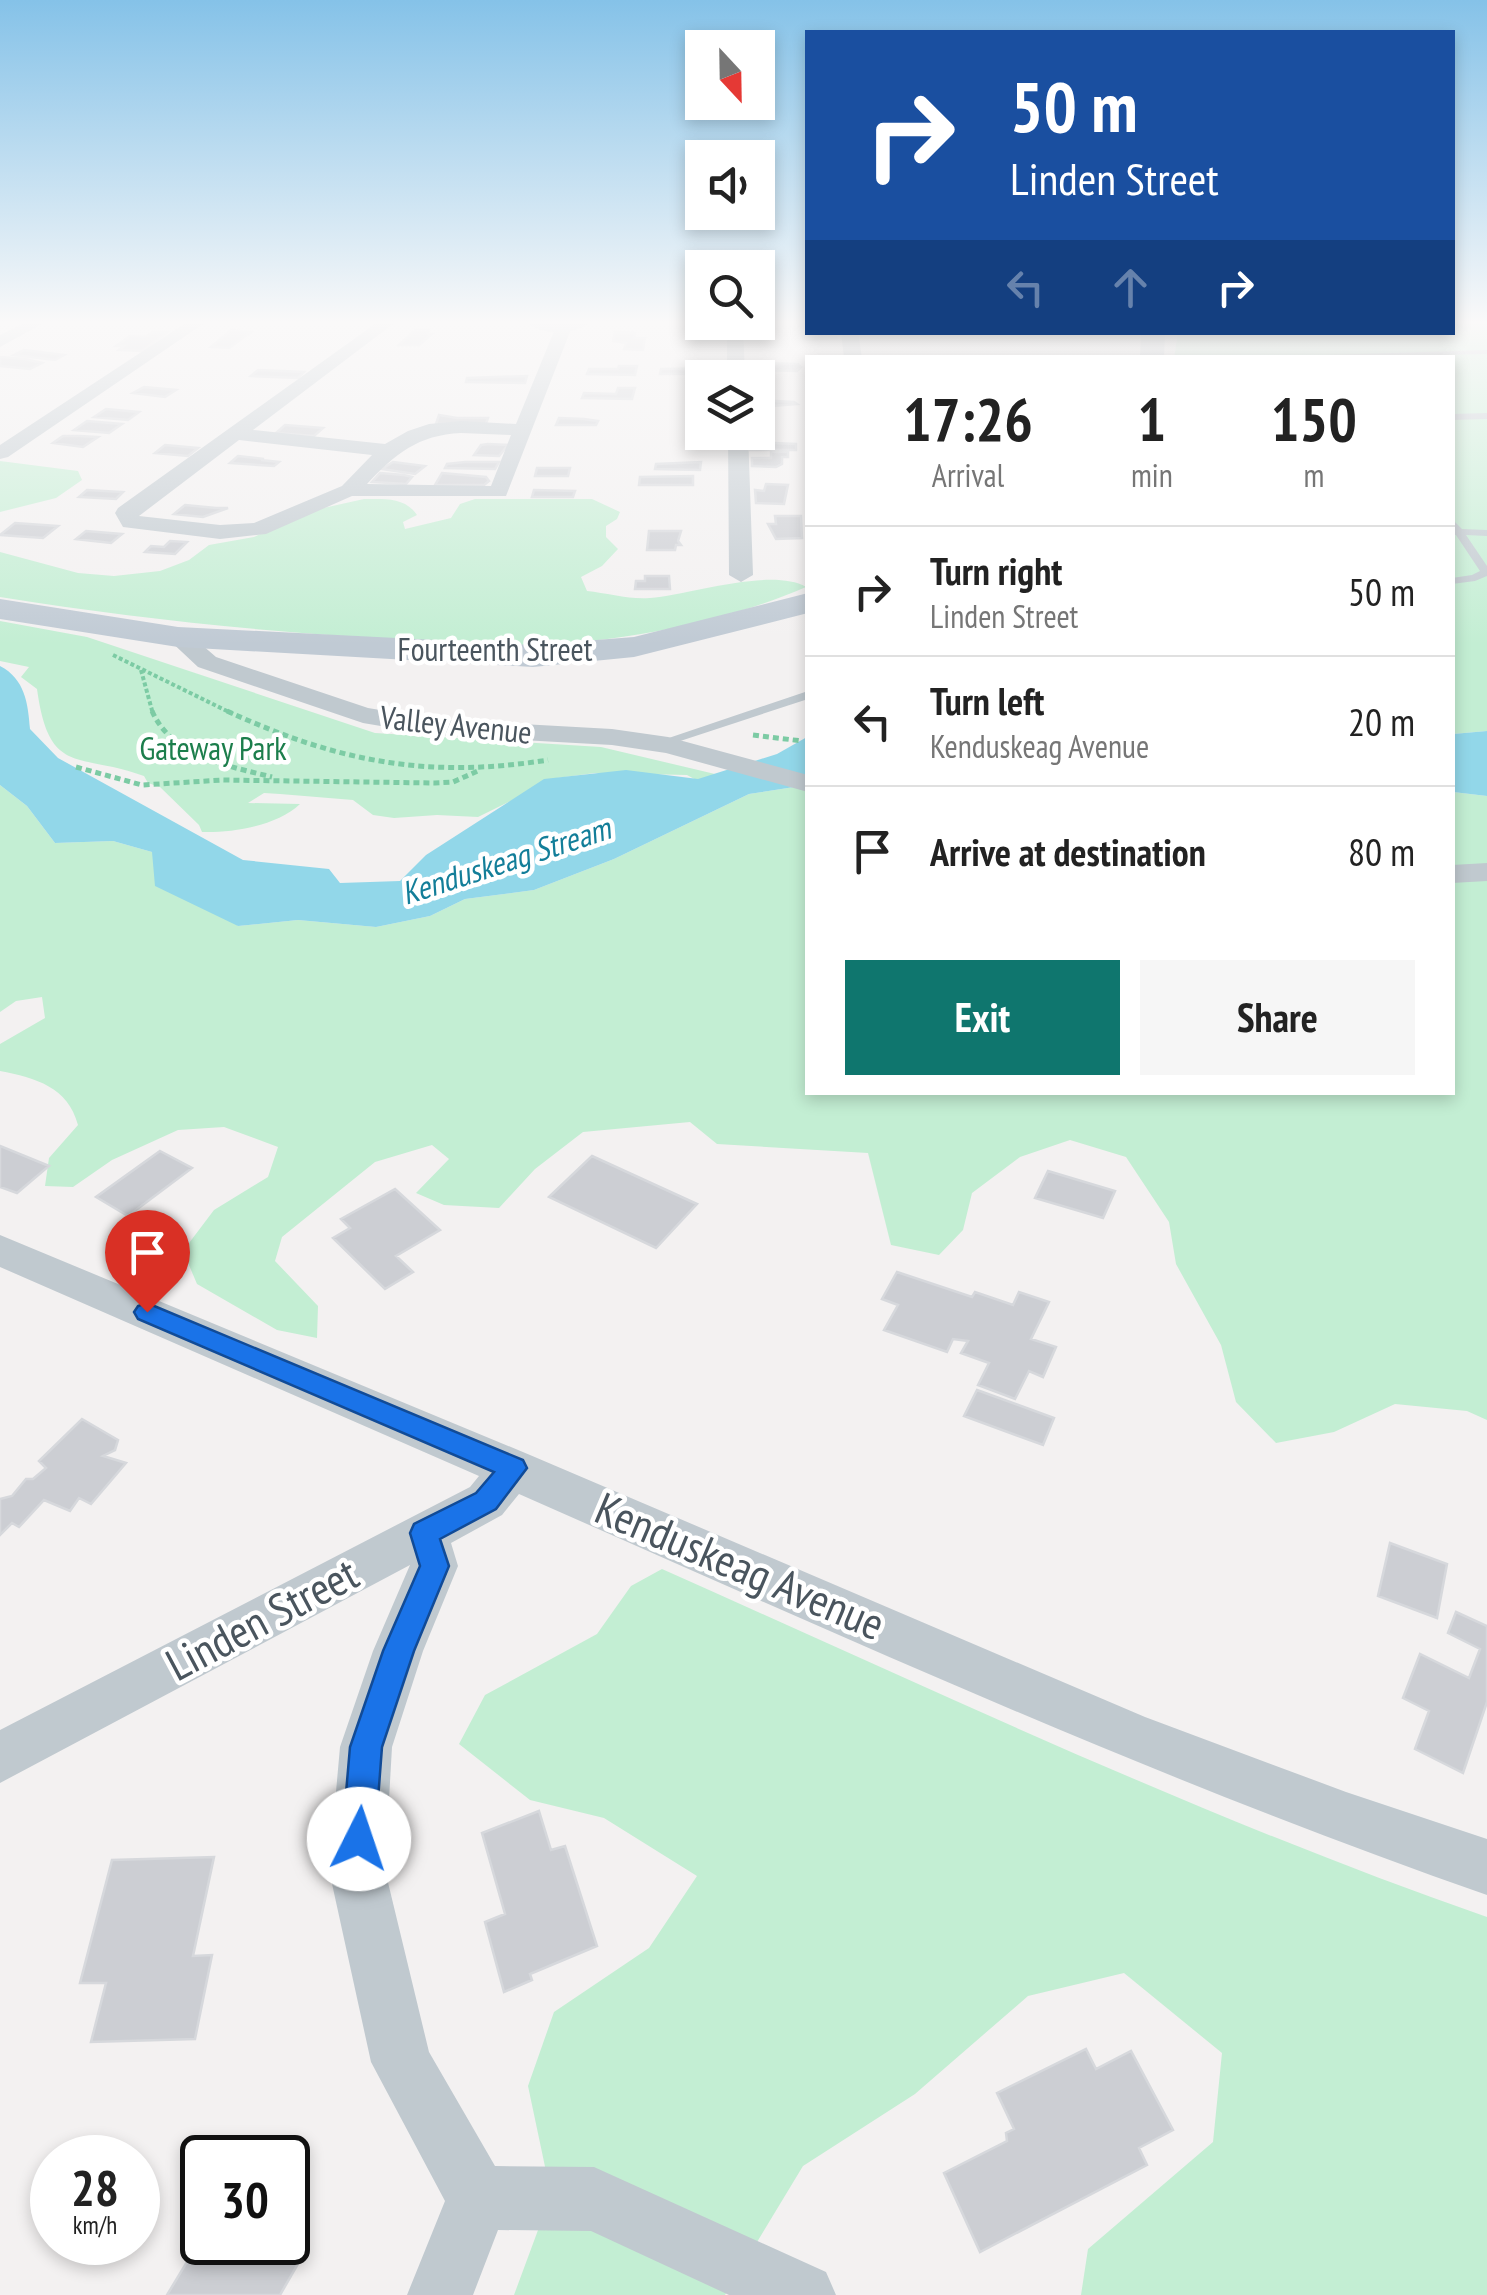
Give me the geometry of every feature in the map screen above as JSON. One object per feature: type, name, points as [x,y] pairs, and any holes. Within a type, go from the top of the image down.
[{"type":"street","points":[[1,453],[34,431]]},
{"type":"street","points":[[241,431],[126,513],[131,522],[220,532],[258,529],[350,490],[391,451],[418,433],[428,431]]},
{"type":"street","points":[[350,490],[499,492],[524,431]]},
{"type":"street","points":[[237,434],[391,451]]},
{"type":"street","points":[[738,450],[741,575]]},
{"type":"street","name":"Fourteenth Street","points":[[178,636],[486,656],[580,654],[634,647],[805,605]]},
{"type":"street","name":"Valley Avenue","points":[[0,609],[178,636],[207,662],[363,716],[434,727],[657,744],[713,755],[805,783]]},
{"type":"street","points":[[1455,874],[1487,872]]},
{"type":"street","name":"Kenduskeag Avenue","points":[[0,1250],[1134,1738],[1346,1820],[1487,1867]]},
{"type":"street","name":"Linden Street","points":[[0,1758],[486,1501],[514,1468]]},
{"type":"street","points":[[424,1533],[434,1566],[398,1651],[366,1747],[356,1870],[401,2062],[478,2198]]},
{"type":"street","points":[[440,2295],[478,2198]]},
{"type":"street","points":[[478,2198],[594,2200],[802,2295]]},
{"type":"lane","points":[[1455,529],[1487,533]]},
{"type":"lane","points":[[1455,529],[1486,572],[1455,581]]},
{"type":"lane","points":[[657,744],[805,697]]},
{"type":"path","points":[[76,767],[142,785],[283,780],[454,782],[485,768],[414,767],[297,738],[248,722],[111,654]]},
{"type":"path","points":[[141,670],[153,722],[196,757],[283,780]]},
{"type":"green space","points":[[1455,431],[1487,431],[1487,731],[1455,734]]},
{"type":"green space","points":[[0,461],[78,471],[82,480],[56,498],[0,512]]},
{"type":"green space","points":[[364,499],[394,500],[417,515],[403,522],[405,529],[451,518],[460,504],[475,499],[592,499],[620,512],[606,526],[606,537],[618,549],[602,566],[581,577],[587,591],[643,598],[772,580],[805,587],[696,623],[617,638],[538,645],[465,644],[266,630],[0,597],[0,552],[78,573],[114,576],[160,571],[189,560],[209,545],[254,537],[310,511]]},
{"type":"green space","name":"Gateway Park","points":[[0,621],[87,637],[375,733],[601,747],[715,774],[698,781],[687,775],[595,773],[557,778],[478,817],[394,818],[373,815],[353,800],[264,793],[248,803],[300,804],[279,818],[254,827],[202,832],[160,787],[148,783],[144,776],[84,761],[59,749],[42,717],[37,689],[21,677],[29,667],[0,661]]},
{"type":"green space","points":[[0,785],[27,806],[55,843],[113,841],[152,852],[238,926],[298,920],[376,927],[430,916],[465,899],[534,890],[614,859],[749,794],[805,785],[805,1095],[1455,1095],[1455,792],[1487,796],[1487,1420],[1467,1411],[1395,1404],[1334,1432],[1276,1443],[1236,1402],[1221,1345],[1176,1264],[1169,1222],[1126,1157],[1070,1140],[1020,1157],[972,1193],[963,1230],[939,1255],[891,1245],[868,1153],[717,1144],[690,1122],[583,1132],[535,1169],[499,1208],[444,1205],[416,1193],[449,1159],[432,1145],[375,1162],[282,1237],[275,1261],[318,1306],[317,1338],[277,1330],[197,1284],[183,1251],[214,1210],[268,1177],[278,1147],[224,1127],[178,1130],[112,1160],[73,1187],[45,1186],[49,1158],[78,1125],[67,1102],[49,1086],[0,1071],[0,1044],[45,1018],[42,997],[16,1001],[0,1012]]},
{"type":"green space","points":[[662,1569],[1174,1796],[1487,1917],[1487,2295],[1081,2295],[1088,2249],[1213,2142],[1222,2053],[1124,1973],[1028,1996],[915,2094],[803,2166],[725,2295],[514,2295],[551,2195],[528,2086],[554,2012],[649,1948],[697,1876],[604,1818],[530,1800],[459,1744],[485,1695],[597,1634],[631,1586]]},
{"type":"water","name":"Kenduskeag Stream","points":[[0,666],[20,685],[30,729],[58,758],[243,860],[329,869],[340,883],[400,881],[426,855],[544,779],[626,770],[698,779],[777,754],[805,738],[805,785],[749,794],[614,859],[534,890],[465,899],[430,916],[376,927],[298,920],[238,926],[155,886],[152,852],[113,841],[55,843],[27,806],[0,785]]},
{"type":"water","points":[[1487,731],[1487,796],[1455,792],[1455,734]]},
{"type":"building","points":[[278,431],[320,431],[314,436]]},
{"type":"building","points":[[63,436],[98,437],[83,447],[53,443]]},
{"type":"building","points":[[775,443],[796,444],[796,450],[775,450]]},
{"type":"building","points":[[165,445],[198,448],[188,456],[155,453]]},
{"type":"building","points":[[481,445],[508,445],[499,456],[474,455]]},
{"type":"building","points":[[771,452],[788,452],[788,457],[782,457],[782,464],[776,467],[752,466],[752,458],[771,458]]},
{"type":"building","points":[[238,456],[279,462],[274,466],[230,463]]},
{"type":"building","points":[[393,462],[425,466],[415,474],[382,469]]},
{"type":"building","points":[[499,462],[495,469],[445,468],[447,464]]},
{"type":"building","points":[[701,462],[700,470],[655,469],[656,464]]},
{"type":"building","points":[[537,468],[570,468],[568,476],[535,476]]},
{"type":"building","points":[[380,473],[412,477],[406,484],[372,482]]},
{"type":"building","points":[[442,473],[486,477],[489,481],[484,485],[435,485]]},
{"type":"building","points":[[693,476],[693,485],[639,485],[640,477]]},
{"type":"building","points":[[766,484],[788,485],[784,504],[756,503],[755,490],[764,491]]},
{"type":"building","points":[[87,490],[123,492],[116,499],[79,497]]},
{"type":"building","points":[[534,490],[575,491],[573,497],[532,497]]},
{"type":"building","points":[[185,505],[228,508],[203,517],[174,514]]},
{"type":"building","points":[[775,516],[801,516],[802,538],[776,539],[768,524],[776,524]]},
{"type":"building","points":[[15,523],[58,526],[43,538],[0,535]]},
{"type":"building","points":[[86,531],[122,534],[111,543],[76,539]]},
{"type":"building","points":[[649,531],[681,531],[681,545],[676,545],[675,550],[647,550]]},
{"type":"building","points":[[170,541],[187,542],[175,554],[145,552],[151,546],[164,547]]},
{"type":"building","points":[[645,576],[669,576],[670,589],[635,589],[636,581],[645,581]]},
{"type":"building","points":[[0,1146],[49,1166],[17,1193],[0,1187]]},
{"type":"building","points":[[160,1151],[192,1168],[128,1216],[96,1197]]},
{"type":"building","points":[[592,1156],[697,1204],[656,1248],[549,1197]]},
{"type":"building","points":[[1048,1171],[1115,1191],[1103,1218],[1035,1198]]},
{"type":"building","points":[[395,1189],[440,1230],[396,1256],[413,1272],[385,1289],[333,1238],[350,1228],[341,1219]]},
{"type":"building","points":[[897,1272],[972,1297],[975,1292],[1013,1305],[1019,1292],[1049,1302],[1031,1339],[1056,1347],[1043,1377],[1029,1371],[1015,1399],[978,1385],[989,1363],[961,1353],[968,1341],[953,1339],[947,1352],[884,1330],[898,1305],[882,1299]]},
{"type":"building","points":[[977,1390],[1054,1418],[1043,1445],[964,1416]]},
{"type":"building","points":[[82,1419],[118,1440],[115,1450],[103,1456],[126,1463],[91,1504],[79,1498],[70,1511],[44,1500],[19,1527],[12,1523],[0,1535],[0,1499],[12,1496],[26,1479],[33,1479],[46,1468],[39,1461]]},
{"type":"building","points":[[1390,1543],[1447,1564],[1437,1618],[1378,1596]]},
{"type":"building","points":[[1456,1612],[1487,1626],[1487,1702],[1463,1773],[1415,1749],[1429,1711],[1403,1698],[1420,1654],[1469,1678],[1480,1649],[1448,1633]]},
{"type":"building","points":[[539,1811],[551,1850],[565,1846],[597,1946],[530,1974],[532,1980],[504,1992],[485,1922],[505,1914],[482,1833]]},
{"type":"building","points":[[214,1857],[193,1956],[212,1955],[195,2039],[91,2042],[106,1983],[80,1983],[112,1860]]},
{"type":"building","points":[[1086,2049],[1096,2069],[1131,2051],[1173,2130],[1139,2148],[1147,2165],[980,2252],[944,2173],[1007,2141],[1006,2133],[1014,2129],[997,2093]]},
{"type":"building","points":[[185,2265],[297,2265],[280,2295],[167,2295]]},
{"type":"route","points":[[147,1312],[514,1468],[486,1501],[424,1533],[434,1566],[398,1651],[366,1747],[359,1839]]}]
